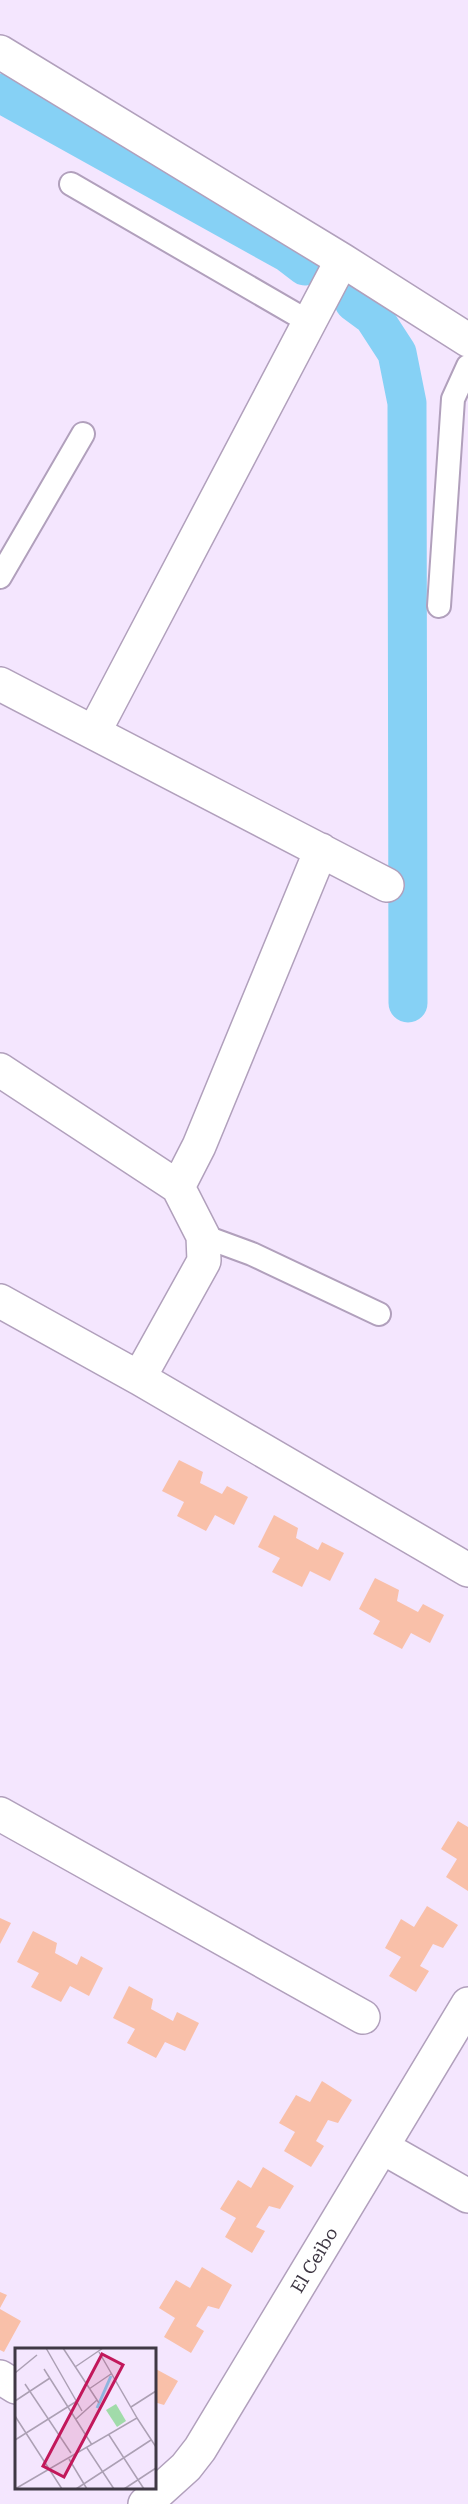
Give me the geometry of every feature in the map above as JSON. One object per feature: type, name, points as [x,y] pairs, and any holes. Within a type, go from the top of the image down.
[{"type":"street","points":[[0,52],[342,260],[468,340]]},
{"type":"street","points":[[94,732],[342,260]]},
{"type":"street","points":[[0,684],[387,885]]},
{"type":"street","points":[[178,1187],[199,1146],[321,850]]},
{"type":"street","points":[[0,1070],[178,1187],[202,1236],[204,1262],[139,1378]]},
{"type":"street","points":[[0,1302],[139,1378],[468,1570]]},
{"type":"street","points":[[0,1814],[363,2017]]},
{"type":"street","name":"El Ceibo","points":[[149,2498],[186,2467],[200,2449],[468,2004]]},
{"type":"street","points":[[382,2146],[468,2196]]},
{"type":"street","points":[[0,2378],[15,2386]]},
{"type":"lane","points":[[71,184],[309,322]]},
{"type":"lane","points":[[439,606],[453,399],[468,366]]},
{"type":"lane","points":[[0,577],[83,434]]},
{"type":"lane","points":[[202,1236],[252,1254],[379,1314]]},
{"type":"building","points":[[179,1460],[203,1472],[200,1483],[222,1494],[227,1486],[248,1497],[234,1525],[215,1515],[206,1531],[177,1516],[184,1502],[162,1491]]},
{"type":"building","points":[[274,1515],[298,1528],[296,1538],[318,1550],[322,1542],[344,1553],[330,1581],[310,1571],[302,1587],[272,1572],[280,1558],[258,1547]]},
{"type":"building","points":[[375,1578],[399,1590],[397,1601],[418,1612],[423,1604],[444,1615],[430,1643],[411,1633],[402,1649],[373,1634],[380,1621],[359,1609]]},
{"type":"building","points":[[458,1821],[468,1827],[468,1891],[446,1877],[457,1859],[441,1849]]},
{"type":"building","points":[[427,1906],[458,1925],[443,1948],[433,1944],[420,1966],[429,1971],[416,1992],[389,1976],[401,1957],[385,1948],[401,1919],[414,1927]]},
{"type":"building","points":[[0,1918],[11,1923],[0,1944]]},
{"type":"building","points":[[33,1931],[57,1943],[55,1953],[77,1965],[81,1956],[103,1968],[89,1996],[70,1986],[61,2002],[31,1987],[39,1973],[17,1962]]},
{"type":"building","points":[[129,1986],[153,1999],[151,2009],[173,2021],[177,2012],[199,2023],[185,2051],[165,2042],[156,2058],[127,2043],[135,2029],[113,2018]]},
{"type":"building","points":[[322,2081],[352,2100],[338,2123],[328,2120],[316,2141],[324,2146],[311,2167],[284,2151],[295,2132],[279,2123],[296,2095],[310,2102]]},
{"type":"building","points":[[263,2167],[294,2186],[280,2209],[269,2206],[256,2227],[265,2231],[252,2253],[225,2237],[236,2218],[220,2209],[238,2180],[251,2188]]},
{"type":"building","points":[[202,2267],[232,2285],[219,2309],[208,2306],[196,2326],[204,2331],[191,2353],[164,2337],[175,2318],[159,2308],[176,2280],[190,2288]]},
{"type":"building","points":[[0,2292],[7,2295],[0,2308]]},
{"type":"building","points":[[0,2309],[21,2321],[4,2352],[0,2350]]},
{"type":"building","points":[[156,2369],[178,2381],[164,2405],[156,2403]]},
{"type":"waterway","points":[[0,93],[288,253],[305,266]]},
{"type":"waterway","points":[[354,302],[373,316],[397,353],[407,403],[408,1003]]}]
